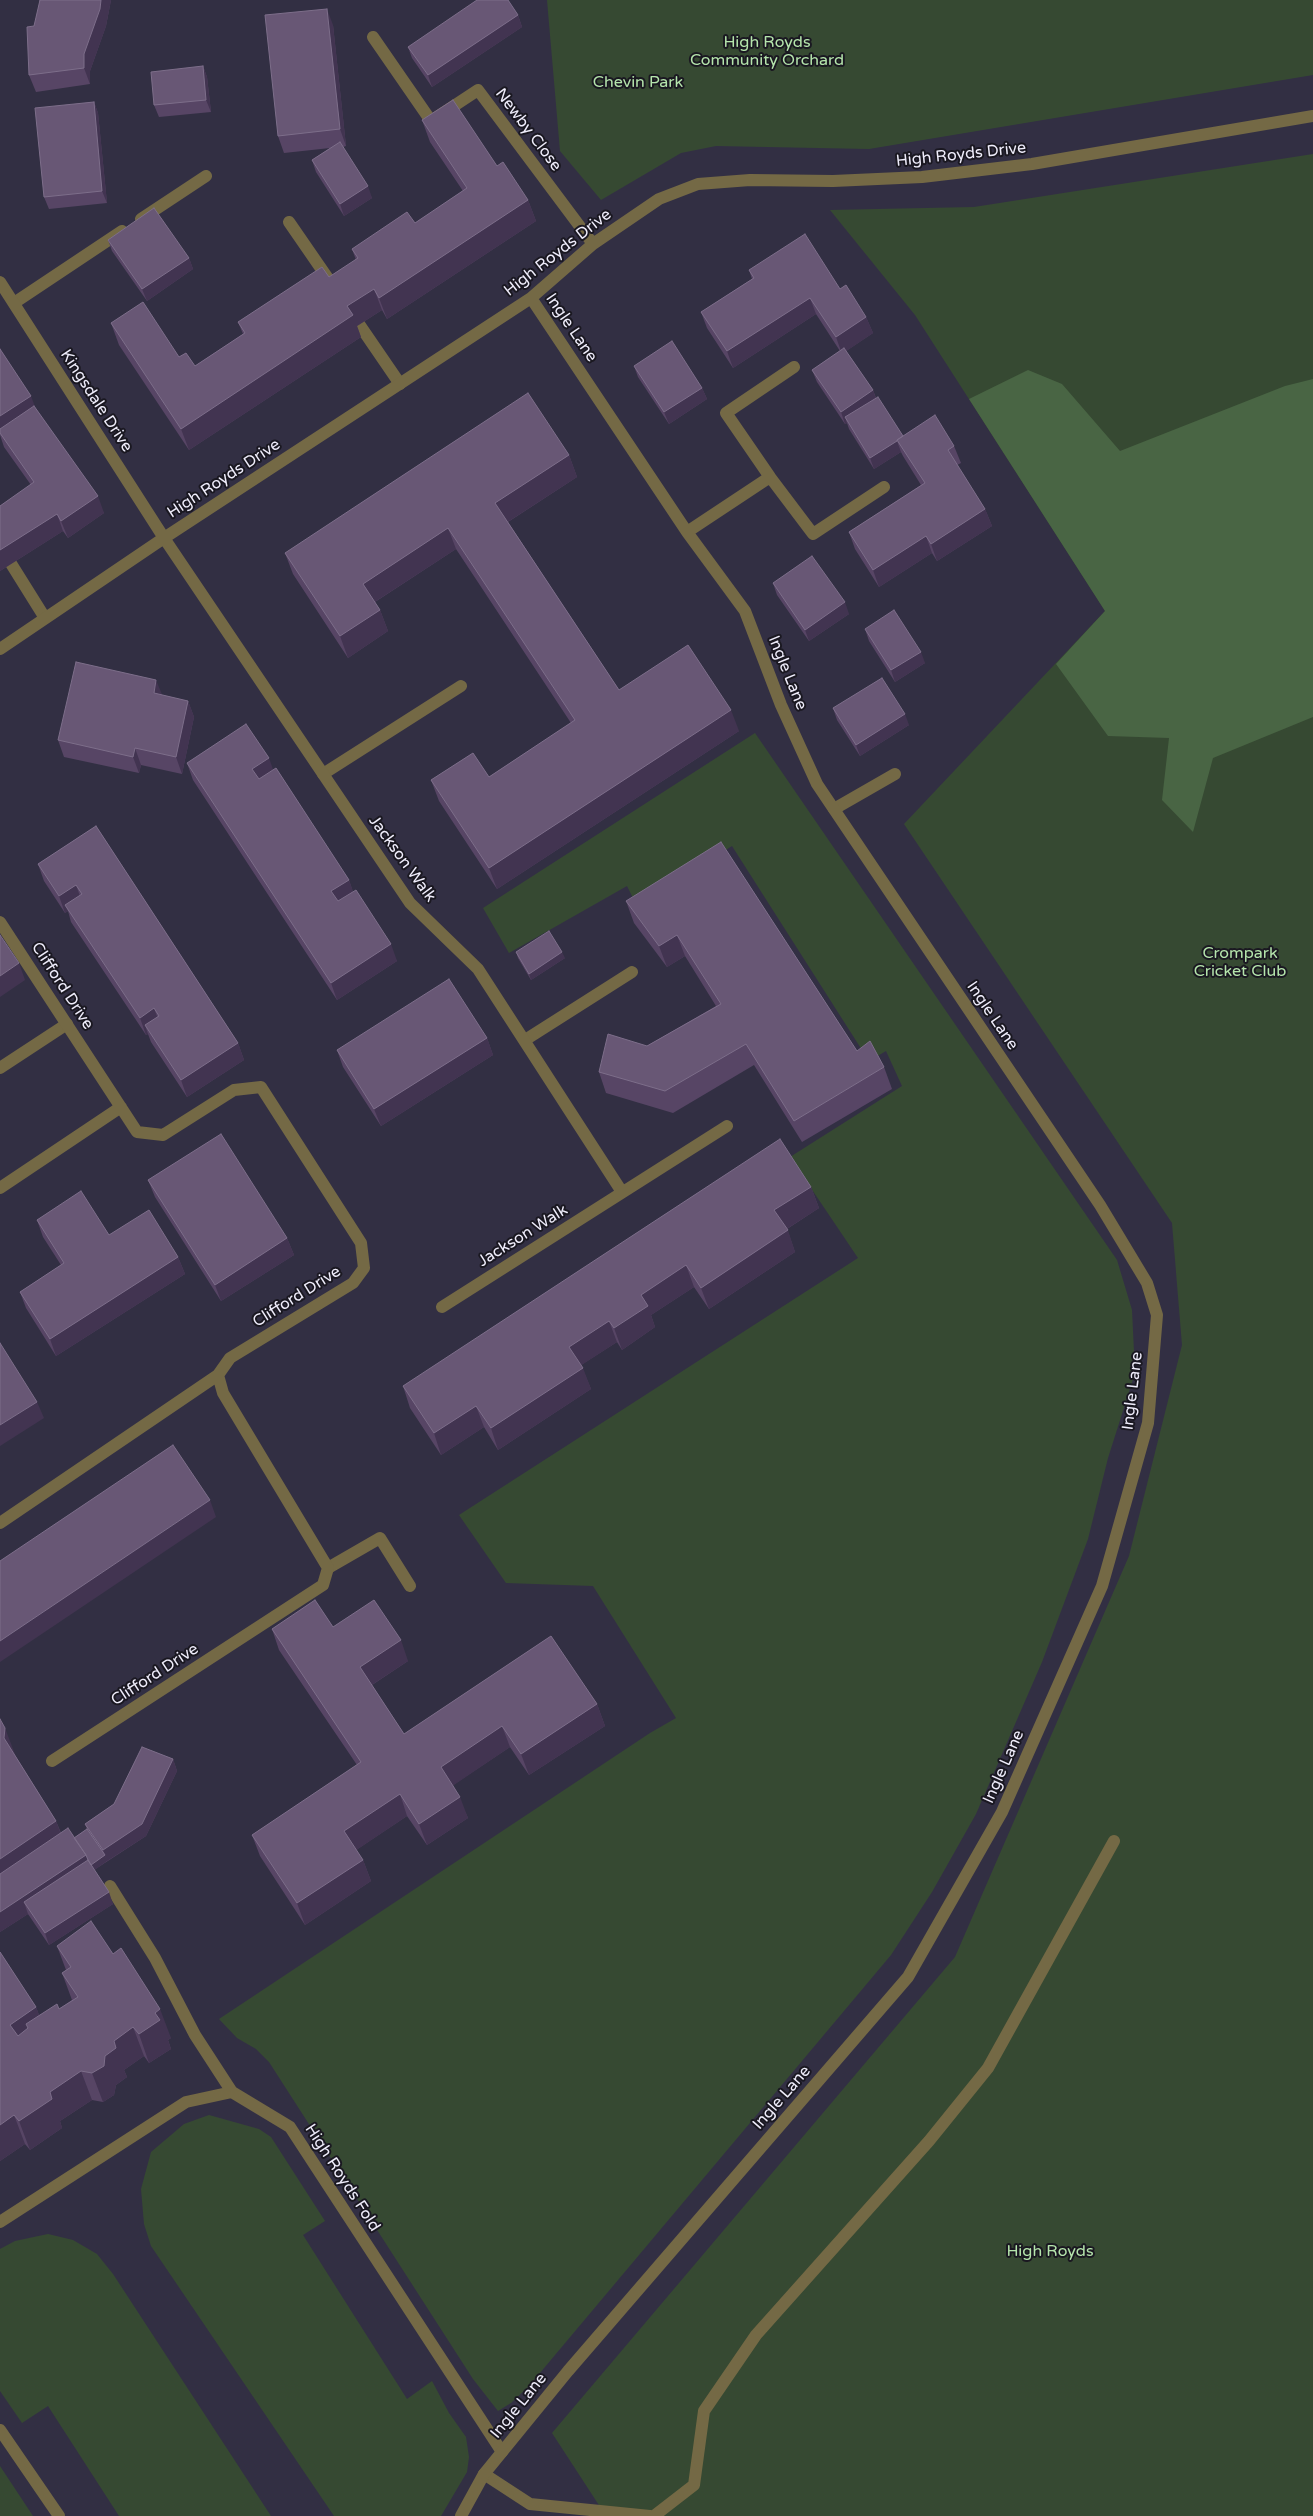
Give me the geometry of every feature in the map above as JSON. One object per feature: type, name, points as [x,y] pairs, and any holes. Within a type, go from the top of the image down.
[{"type":"street","name":"Newby Close","points":[[373,37],[431,121],[478,90],[592,244]]},
{"type":"street","name":"High Royds Drive","points":[[0,649],[164,538],[531,298],[592,244],[659,199],[698,184],[750,180],[833,181],[922,177],[1032,164],[1313,116]]},
{"type":"street","points":[[14,303],[206,176]]},
{"type":"street","points":[[289,222],[400,384]]},
{"type":"street","name":"Kingsdale Drive","points":[[0,282],[164,538]]},
{"type":"street","name":"Ingle Lane","points":[[462,2516],[484,2474],[568,2371],[908,1977],[1002,1812],[1102,1586],[1148,1423],[1157,1315],[1147,1283],[1100,1205],[817,784],[798,743],[745,611],[687,532],[531,298]]},
{"type":"street","points":[[794,367],[726,413],[770,477],[813,534],[884,487]]},
{"type":"street","points":[[687,532],[770,477]]},
{"type":"street","name":"Jackson Walk","points":[[164,538],[410,903],[478,970],[622,1192]]},
{"type":"street","points":[[0,546],[45,618]]},
{"type":"street","points":[[323,774],[461,686]]},
{"type":"street","points":[[834,809],[895,774]]},
{"type":"street","name":"Clifford Drive","points":[[0,922],[137,1132],[163,1135],[234,1090],[261,1087],[361,1243],[364,1268],[353,1283],[230,1358],[218,1375]]},
{"type":"street","points":[[524,1040],[632,972]]},
{"type":"street","points":[[0,1068],[68,1024]]},
{"type":"street","points":[[0,1188],[121,1107]]},
{"type":"street","name":"Jackson Walk","points":[[442,1307],[727,1126]]},
{"type":"street","points":[[0,1523],[218,1375],[223,1393],[328,1568],[380,1538],[410,1586]]},
{"type":"street","name":"Clifford Drive","points":[[52,1761],[323,1585],[328,1568]]},
{"type":"street","points":[[484,2474],[530,2504],[652,2516],[694,2485],[704,2411],[756,2335],[929,2141],[988,2068],[1114,1841]]},
{"type":"street","points":[[0,2222],[186,2102],[232,2092],[195,2035],[155,1958],[110,1886]]},
{"type":"street","name":"High Royds Fold","points":[[232,2092],[290,2127],[502,2452]]},
{"type":"street","points":[[0,2430],[59,2516]]},
{"type":"green space","name":"Chevin Park","points":[[547,0],[1313,0],[1313,75],[869,149],[716,146],[681,153],[601,200],[560,151]]},
{"type":"green space","name":"High Royds","points":[[1313,154],[1313,2516],[606,2516],[552,2433],[955,1957],[1129,1556],[1182,1345],[1172,1223],[904,824],[1105,611],[915,315],[830,210],[974,207]]},
{"type":"green space","points":[[1028,370],[1062,384],[1120,451],[1285,386],[1313,379],[1313,717],[1213,758],[1193,832],[1162,800],[1169,738],[1108,736],[1056,664],[1105,611],[969,399]]},
{"type":"green space","points":[[755,733],[1117,1260],[1132,1310],[1135,1373],[1108,1458],[1088,1539],[1042,1662],[976,1814],[932,1892],[891,1955],[529,2386],[511,2403],[498,2411],[473,2379],[269,2062],[256,2049],[237,2038],[219,2019],[650,1733],[676,1718],[593,1586],[506,1583],[459,1515],[858,1258],[790,1157],[902,1086],[886,1051],[869,1061],[732,846],[637,906],[627,886],[509,953],[483,908]]},
{"type":"green space","points":[[209,2115],[259,2129],[271,2137],[325,2221],[303,2235],[407,2399],[432,2381],[449,2413],[466,2437],[469,2457],[467,2472],[441,2516],[334,2516],[151,2246],[144,2224],[141,2189],[151,2152],[184,2124]]},
{"type":"green space","points":[[48,2234],[73,2240],[97,2254],[113,2274],[271,2516],[119,2516],[48,2406],[22,2423],[0,2391],[0,2249],[15,2241]]},
{"type":"green space","points":[[0,2466],[33,2516],[0,2516]]},
{"type":"building","points":[[40,0],[101,0],[100,9],[84,54],[84,68],[29,75],[27,27],[34,26]]},
{"type":"building","points":[[477,0],[508,0],[518,15],[428,75],[408,47]]},
{"type":"building","points":[[327,9],[340,129],[278,136],[265,15]]},
{"type":"building","points":[[203,66],[206,100],[154,105],[151,72]]},
{"type":"building","points":[[453,100],[497,166],[503,162],[528,200],[379,298],[374,289],[347,306],[353,315],[181,429],[111,323],[143,302],[179,357],[186,353],[195,366],[245,333],[238,322],[322,267],[329,277],[358,258],[352,249],[407,212],[415,223],[467,188],[422,120]]},
{"type":"building","points":[[94,102],[102,191],[44,197],[35,108]]},
{"type":"building","points":[[340,142],[368,186],[340,204],[312,160]]},
{"type":"building","points":[[154,208],[189,258],[142,289],[108,240]]},
{"type":"building","points":[[805,234],[840,289],[846,285],[866,317],[836,337],[810,298],[727,351],[701,312],[754,278],[749,270]]},
{"type":"building","points":[[672,341],[702,388],[664,412],[634,366]]},
{"type":"building","points":[[844,348],[873,390],[841,412],[812,370]]},
{"type":"building","points":[[0,349],[31,396],[0,416]]},
{"type":"building","points":[[528,393],[569,455],[495,503],[619,690],[688,645],[731,710],[489,868],[431,780],[473,753],[489,777],[575,720],[448,528],[363,584],[380,610],[340,636],[285,553]]},
{"type":"building","points":[[878,397],[903,436],[870,458],[845,417]]},
{"type":"building","points":[[34,406],[98,496],[61,521],[57,514],[0,550],[0,506],[34,482],[0,433],[0,429]]},
{"type":"building","points":[[935,415],[954,446],[948,450],[985,509],[931,544],[926,536],[873,570],[849,532],[925,483],[897,440]]},
{"type":"building","points":[[812,556],[845,602],[805,630],[773,583]]},
{"type":"building","points":[[894,610],[921,652],[891,670],[865,629]]},
{"type":"building","points":[[76,662],[156,680],[154,693],[188,701],[176,757],[135,748],[133,757],[58,740]]},
{"type":"building","points":[[882,678],[905,714],[856,745],[833,708]]},
{"type":"building","points":[[246,724],[269,758],[252,769],[259,779],[276,768],[349,880],[331,891],[338,901],[356,890],[391,944],[331,983],[187,763]]},
{"type":"building","points":[[96,826],[238,1043],[181,1080],[145,1025],[159,1016],[154,1008],[140,1018],[65,905],[82,894],[76,885],[59,896],[38,864]]},
{"type":"building","points":[[721,842],[857,1051],[870,1041],[884,1067],[794,1121],[746,1044],[665,1091],[599,1072],[608,1034],[647,1046],[721,1004],[677,935],[659,946],[626,901]]},
{"type":"building","points":[[549,931],[562,952],[529,974],[516,952]]},
{"type":"building","points":[[0,935],[19,963],[0,976]]},
{"type":"building","points":[[449,979],[487,1038],[374,1109],[337,1050]]},
{"type":"building","points":[[221,1134],[287,1238],[215,1285],[148,1180]]},
{"type":"building","points":[[780,1139],[811,1187],[774,1210],[788,1230],[701,1288],[686,1265],[641,1295],[648,1306],[614,1328],[609,1321],[569,1347],[583,1368],[491,1428],[476,1406],[434,1433],[403,1386]]},
{"type":"building","points":[[81,1191],[109,1235],[149,1210],[178,1257],[50,1339],[20,1292],[64,1263],[37,1220]]},
{"type":"building","points":[[0,1343],[37,1402],[0,1425]]},
{"type":"building","points":[[173,1445],[210,1500],[0,1641],[0,1561]]},
{"type":"building","points":[[315,1600],[333,1627],[374,1600],[401,1640],[360,1667],[404,1734],[551,1636],[597,1704],[521,1754],[502,1726],[441,1767],[460,1797],[419,1824],[400,1794],[344,1831],[363,1860],[297,1903],[252,1835],[361,1762],[272,1629]]},
{"type":"building","points":[[0,1719],[5,1728],[4,1738],[56,1821],[0,1859]]},
{"type":"building","points":[[142,1747],[173,1759],[142,1824],[103,1850],[85,1824],[114,1804]]},
{"type":"building","points":[[68,1828],[86,1855],[0,1912],[0,1874]]},
{"type":"building","points":[[87,1829],[105,1855],[91,1865],[74,1838]]},
{"type":"building","points":[[88,1860],[109,1892],[45,1933],[24,1902]]},
{"type":"building","points":[[91,1921],[113,1954],[121,1948],[160,2009],[155,2013],[160,2020],[139,2034],[133,2027],[114,2041],[116,2048],[105,2056],[104,2066],[92,2073],[81,2071],[50,2092],[52,2099],[19,2121],[14,2115],[0,2125],[0,1952],[36,2007],[10,2025],[18,2036],[28,2028],[26,2024],[57,2004],[59,2009],[78,1997],[62,1973],[71,1967],[57,1946]]},
{"type":"park label","name":"High Royds Community Orchard","points":[[767,52]]},
{"type":"park label","name":"Crompark Cricket Club","points":[[1240,963]]}]
